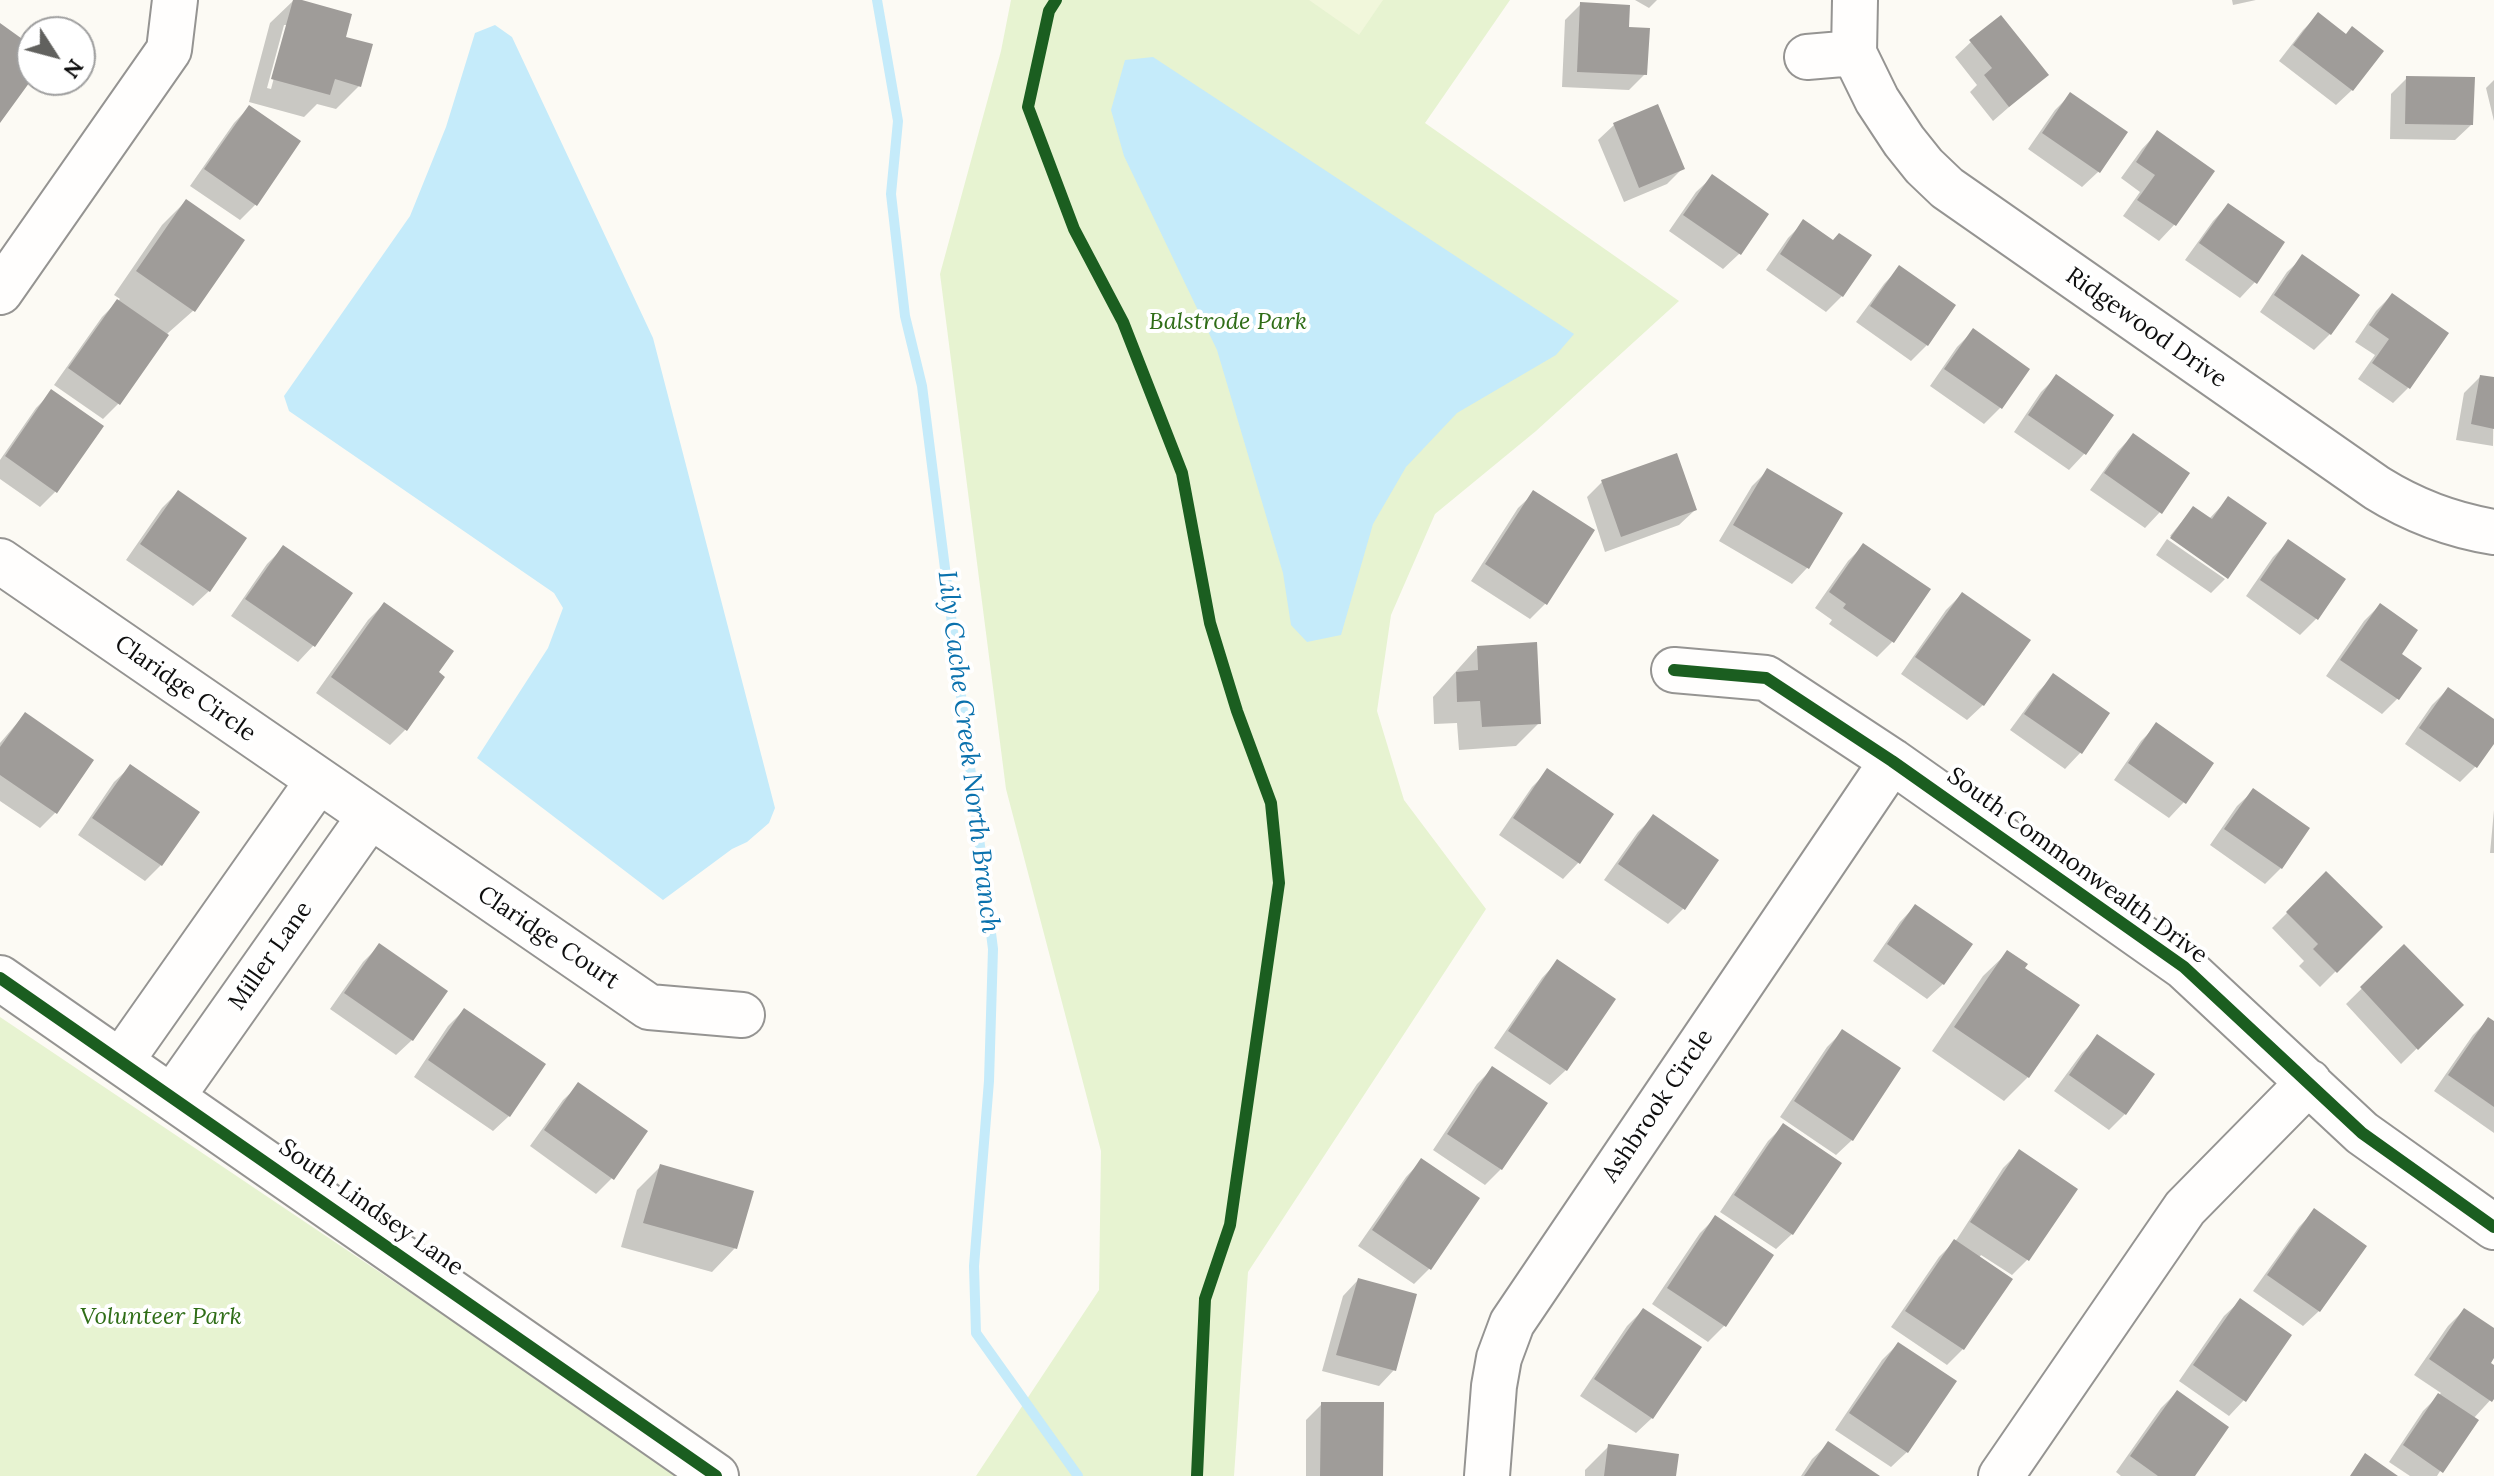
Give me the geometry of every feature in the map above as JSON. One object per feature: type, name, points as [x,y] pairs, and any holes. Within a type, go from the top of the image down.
[{"type":"street","points":[[0,292],[169,50],[175,0]]},
{"type":"street","name":"Ridgewood Drive","points":[[1855,0],[1854,53],[1877,100],[1924,166],[1972,207],[2390,496],[2463,527],[2494,532]]},
{"type":"street","points":[[1807,57],[1854,53]]},
{"type":"street","name":"Claridge Circle","points":[[0,561],[370,816]]},
{"type":"street","name":"South Commonwealth Drive","points":[[1674,670],[1766,678],[1892,761],[2184,967],[2362,1133],[2494,1227]]},
{"type":"street","name":"Ashbrook Circle","points":[[1487,1476],[1494,1386],[1499,1358],[1512,1323],[1892,761]]},
{"type":"street","points":[[121,1061],[318,781]]},
{"type":"street","name":"Claridge Court","points":[[370,816],[649,1007],[742,1015]]},
{"type":"street","name":"Miller Lane","points":[[172,1097],[370,816]]},
{"type":"street","name":"South Lindsey Lane","points":[[0,978],[716,1476]]},
{"type":"street","points":[[2001,1476],[2185,1208],[2309,1082]]},
{"type":"green space","name":"Balstrode Park","points":[[1011,0],[1510,0],[1425,123],[1679,301],[1536,431],[1435,514],[1391,615],[1377,711],[1404,800],[1486,909],[1248,1272],[1234,1476],[976,1476],[1099,1290],[1101,1151],[1006,789],[940,274],[1001,51]]},
{"type":"green space","points":[[1309,0],[1383,0],[1359,35]]},
{"type":"green space","name":"Volunteer Park","points":[[0,1017],[683,1476],[0,1476]]},
{"type":"water","points":[[495,25],[512,37],[653,338],[775,808],[769,823],[747,842],[732,849],[663,900],[477,758],[548,648],[563,608],[554,593],[289,411],[284,396],[410,216],[446,127],[475,33]]},
{"type":"water","points":[[1153,57],[1574,334],[1556,355],[1457,413],[1406,467],[1373,524],[1341,635],[1307,642],[1291,625],[1283,573],[1217,350],[1124,156],[1111,110],[1125,60]]},
{"type":"building","points":[[293,0],[352,14],[346,37],[373,44],[361,87],[335,79],[330,95],[271,79]]},
{"type":"building","points":[[1580,2],[1630,5],[1629,27],[1650,28],[1647,75],[1577,72]]},
{"type":"building","points":[[2318,12],[2346,34],[2352,26],[2384,51],[2353,91],[2293,45]]},
{"type":"building","points":[[2001,15],[2049,75],[2009,107],[1984,75],[1992,68],[1969,40]]},
{"type":"building","points":[[0,23],[16,34],[16,96],[20,96],[0,123]]},
{"type":"building","points":[[2406,76],[2475,77],[2473,125],[2405,124]]},
{"type":"building","points":[[2070,92],[2128,132],[2100,173],[2042,133]]},
{"type":"building","points":[[1658,104],[1685,169],[1639,188],[1613,123]]},
{"type":"building","points":[[249,105],[301,141],[257,206],[204,169]]},
{"type":"building","points":[[2157,130],[2215,171],[2176,226],[2137,200],[2155,175],[2136,162]]},
{"type":"building","points":[[1712,174],[1769,214],[1741,255],[1683,215]]},
{"type":"building","points":[[186,199],[245,240],[195,312],[136,271]]},
{"type":"building","points":[[2228,203],[2285,242],[2257,284],[2199,243]]},
{"type":"building","points":[[1803,219],[1833,240],[1839,233],[1872,255],[1843,297],[1780,254]]},
{"type":"building","points":[[2302,254],[2360,295],[2331,335],[2274,295]]},
{"type":"building","points":[[1899,265],[1956,305],[1928,346],[1870,306]]},
{"type":"building","points":[[2392,293],[2449,333],[2410,389],[2372,363],[2389,339],[2369,325]]},
{"type":"building","points":[[117,299],[169,335],[120,405],[68,368]]},
{"type":"building","points":[[1973,328],[2030,369],[2002,409],[1944,369]]},
{"type":"building","points":[[2056,374],[2114,415],[2086,455],[2028,415]]},
{"type":"building","points":[[2480,375],[2494,377],[2494,429],[2471,424]]},
{"type":"building","points":[[51,389],[104,426],[57,493],[5,456]]},
{"type":"building","points":[[2133,433],[2190,473],[2162,514],[2104,473]]},
{"type":"building","points":[[1677,453],[1697,510],[1621,537],[1601,480]]},
{"type":"building","points":[[1767,468],[1843,513],[1809,569],[1733,525]]},
{"type":"building","points":[[178,490],[247,538],[210,592],[140,544]]},
{"type":"building","points":[[1533,490],[1595,530],[1547,605],[1485,564]]},
{"type":"building","points":[[2228,496],[2267,523],[2228,579],[2170,538],[2193,506],[2212,519]]},
{"type":"building","points":[[2288,539],[2346,579],[2318,620],[2260,580]]},
{"type":"building","points":[[1863,543],[1931,589],[1894,643],[1843,608],[1846,604],[1829,592]]},
{"type":"building","points":[[283,545],[353,593],[315,647],[245,599]]},
{"type":"building","points":[[1962,592],[2031,640],[1984,706],[1915,657]]},
{"type":"building","points":[[384,602],[454,651],[439,672],[445,677],[407,731],[331,677]]},
{"type":"building","points":[[2380,603],[2418,630],[2402,654],[2422,668],[2399,700],[2340,660]]},
{"type":"building","points":[[1537,642],[1541,724],[1482,727],[1480,701],[1457,702],[1456,672],[1478,670],[1477,646]]},
{"type":"building","points":[[2053,673],[2110,713],[2082,754],[2024,714]]},
{"type":"building","points":[[2448,687],[2494,719],[2494,744],[2477,768],[2419,728]]},
{"type":"building","points":[[25,712],[94,760],[57,814],[0,775],[0,747]]},
{"type":"building","points":[[2156,722],[2214,763],[2186,804],[2128,763]]},
{"type":"building","points":[[130,764],[200,812],[162,866],[92,818]]},
{"type":"building","points":[[1547,768],[1614,814],[1580,864],[1513,818]]},
{"type":"building","points":[[2253,788],[2310,828],[2282,869],[2224,829]]},
{"type":"building","points":[[1653,814],[1719,860],[1685,910],[1618,864]]},
{"type":"building","points":[[2326,871],[2383,927],[2337,973],[2313,949],[2318,944],[2286,912]]},
{"type":"building","points":[[1915,904],[1973,944],[1944,985],[1887,944]]},
{"type":"building","points":[[379,943],[448,991],[413,1041],[344,993]]},
{"type":"building","points":[[2404,944],[2464,1005],[2418,1050],[2360,987]]},
{"type":"building","points":[[2007,950],[2028,964],[2025,968],[2080,1005],[2029,1078],[1954,1027]]},
{"type":"building","points":[[1557,959],[1616,999],[1567,1071],[1508,1031]]},
{"type":"building","points":[[464,1008],[546,1064],[510,1117],[428,1060]]},
{"type":"building","points":[[2488,1017],[2494,1021],[2494,1107],[2448,1075]]},
{"type":"building","points":[[1842,1029],[1901,1068],[1853,1141],[1794,1101]]},
{"type":"building","points":[[2097,1034],[2155,1074],[2126,1115],[2069,1075]]},
{"type":"building","points":[[1492,1066],[1548,1103],[1502,1170],[1447,1134]]},
{"type":"building","points":[[578,1082],[648,1131],[614,1180],[544,1130]]},
{"type":"building","points":[[1783,1123],[1842,1163],[1793,1235],[1734,1195]]},
{"type":"building","points":[[2019,1149],[2078,1189],[2029,1261],[1970,1222]]},
{"type":"building","points":[[1421,1158],[1480,1198],[1431,1270],[1372,1230]]},
{"type":"building","points":[[660,1164],[754,1191],[737,1249],[643,1223]]},
{"type":"building","points":[[2314,1208],[2367,1246],[2320,1312],[2267,1275]]},
{"type":"building","points":[[1715,1215],[1774,1255],[1726,1327],[1667,1288]]},
{"type":"building","points":[[1954,1239],[2013,1279],[1964,1350],[1905,1311]]},
{"type":"building","points":[[1358,1278],[1417,1294],[1396,1371],[1336,1355]]},
{"type":"building","points":[[2240,1298],[2292,1335],[2246,1402],[2193,1365]]},
{"type":"building","points":[[1643,1308],[1702,1347],[1653,1419],[1594,1379]]},
{"type":"building","points":[[2464,1308],[2494,1328],[2492,1402],[2429,1359]]},
{"type":"building","points":[[1898,1342],[1957,1381],[1908,1453],[1849,1413]]},
{"type":"building","points":[[2177,1390],[2229,1427],[2195,1476],[2158,1476],[2130,1456]]},
{"type":"building","points":[[2438,1393],[2479,1420],[2443,1473],[2403,1445]]},
{"type":"building","points":[[1321,1402],[1384,1402],[1383,1476],[1320,1476]]},
{"type":"building","points":[[1828,1441],[1880,1476],[1804,1476]]},
{"type":"building","points":[[1608,1444],[1679,1454],[1676,1476],[1604,1476]]},
{"type":"building","points":[[2365,1453],[2398,1476],[2350,1476]]},
{"type":"waterway","name":"Lily Cache Creek North Branch","points":[[877,0],[898,121],[891,194],[905,316],[922,386],[993,949],[989,1081],[974,1266],[976,1333],[1078,1476]]},
{"type":"cycle path","points":[[1056,0],[1049,11],[1028,107],[1074,229],[1123,322],[1182,473],[1210,623],[1237,711],[1271,803],[1279,883],[1230,1225],[1205,1299],[1197,1476]]},
{"type":"cycle path","points":[[1674,670],[1766,678],[1892,761],[2184,967],[2362,1133],[2494,1227]]},
{"type":"cycle path","points":[[0,978],[716,1476]]}]
